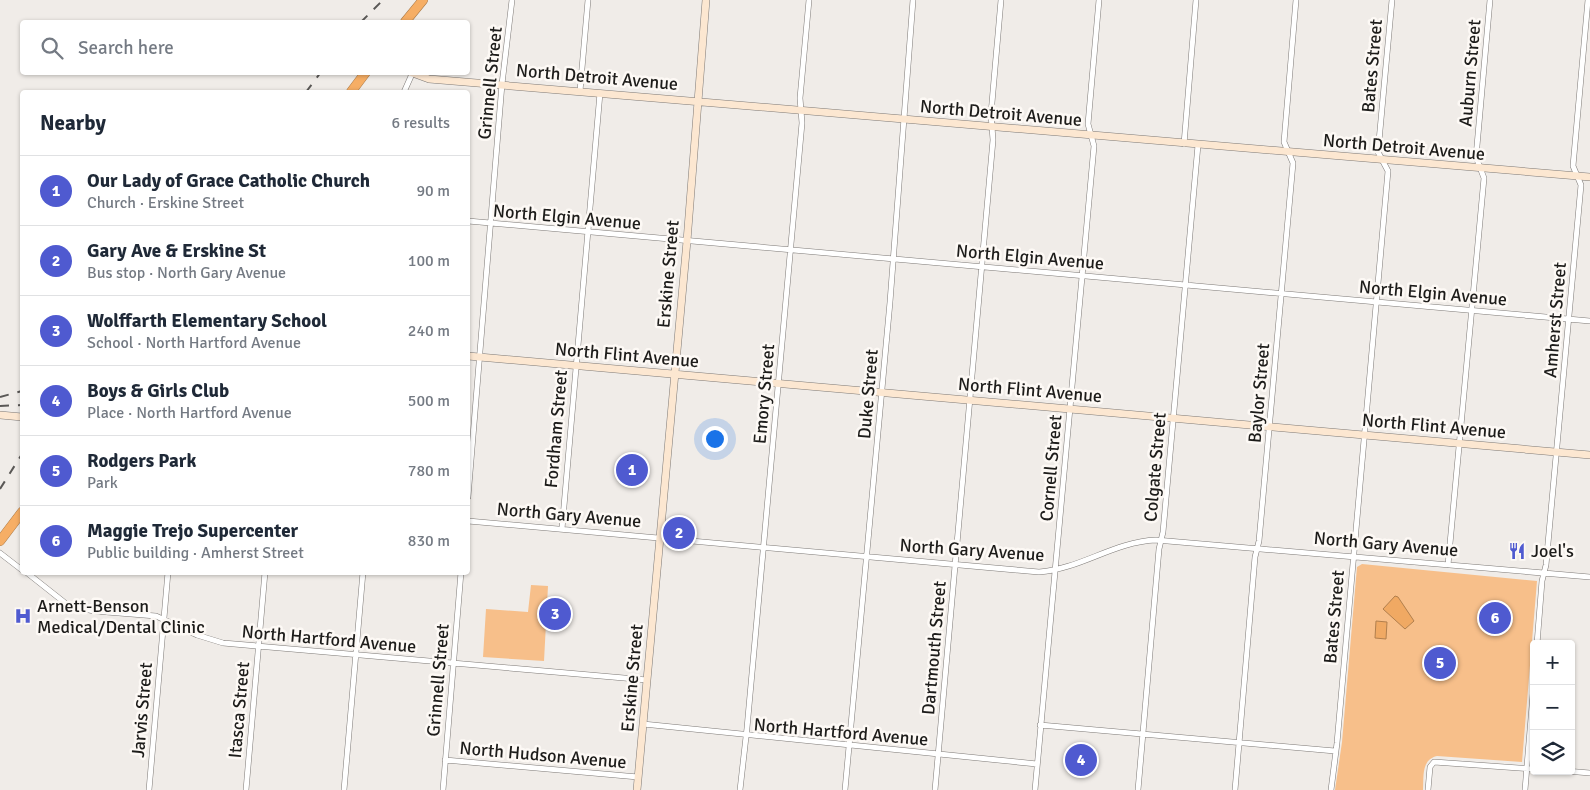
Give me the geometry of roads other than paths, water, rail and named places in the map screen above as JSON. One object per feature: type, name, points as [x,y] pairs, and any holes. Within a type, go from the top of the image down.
[{"type":"highway","points":[[407,20],[423,0]]},
{"type":"highway","points":[[352,90],[364,75]]},
{"type":"highway","points":[[0,541],[20,515]]},
{"type":"street","name":"Grinnell Street","points":[[470,474],[502,84],[512,0]]},
{"type":"street","points":[[580,91],[588,0]]},
{"type":"street","name":"Erskine Street","points":[[637,790],[675,374],[706,0]]},
{"type":"street","name":"Emory Street","points":[[740,790],[764,548],[790,250],[808,0]]},
{"type":"street","name":"Duke Street","points":[[844,790],[894,259],[912,0]]},
{"type":"street","name":"Dartmouth Street","points":[[935,790],[994,140],[991,114],[1001,0]]},
{"type":"street","name":"Cornell Street","points":[[1035,790],[1094,146],[1088,124],[1099,0]]},
{"type":"street","points":[[1184,144],[1196,0]]},
{"type":"street","name":"Baylor Street","points":[[1235,790],[1255,557],[1270,426],[1293,162],[1284,142],[1296,0]]},
{"type":"street","name":"Bates Street","points":[[1330,790],[1388,171],[1378,152],[1392,0]]},
{"type":"street","name":"Auburn Street","points":[[1448,565],[1484,178],[1476,158],[1490,0]]},
{"type":"street","name":"Amherst Street","points":[[1537,640],[1557,452],[1581,185],[1573,166],[1588,0]]},
{"type":"street","points":[[405,90],[410,75]]},
{"type":"street","name":"North Detroit Avenue","points":[[417,75],[429,79],[600,92],[992,128],[1590,177]]},
{"type":"street","name":"Fordham Street","points":[[562,529],[600,92]]},
{"type":"street","name":"Colgate Street","points":[[1138,790],[1198,145]]},
{"type":"street","name":"North Elgin Avenue","points":[[470,221],[1590,321]]},
{"type":"street","name":"North Flint Avenue","points":[[470,356],[1590,455]]},
{"type":"street","points":[[0,415],[20,417]]},
{"type":"street","name":"North Gary Avenue","points":[[470,521],[1039,572],[1071,566],[1121,545],[1161,540],[1590,577]]},
{"type":"street","points":[[0,553],[20,568]]},
{"type":"street","name":"North Hartford Avenue","points":[[30,575],[69,606],[94,611],[156,616],[211,639],[258,646],[646,680]]},
{"type":"street","name":"Jarvis Street","points":[[149,790],[168,575]]},
{"type":"street","name":"Itasca Street","points":[[246,790],[265,575]]},
{"type":"street","points":[[344,790],[363,575]]},
{"type":"street","name":"Grinnell Street","points":[[443,790],[461,575]]},
{"type":"street","points":[[1525,790],[1534,685]]},
{"type":"street","name":"North Hartford Avenue","points":[[642,724],[745,736],[1037,764]]},
{"type":"street","points":[[1040,725],[1335,751]]},
{"type":"street","name":"North Hudson Avenue","points":[[445,760],[638,777]]},
{"type":"street","points":[[1428,790],[1430,767],[1432,763],[1439,761],[1530,768]]},
{"type":"street","points":[[1575,772],[1590,773]]},
{"type":"railway","points":[[363,20],[383,0]]},
{"type":"railway","points":[[308,90],[319,75]]},
{"type":"railway","points":[[0,397],[20,392]]},
{"type":"railway","points":[[0,406],[20,405]]},
{"type":"railway","points":[[0,489],[20,457]]},
{"type":"place","name":"Our Lady of Grace Catholic Church","points":[[632,470]]},
{"type":"place","name":"Gary Ave & Erskine St","points":[[679,533]]},
{"type":"place","name":"Joel's","points":[[1517,551]]},
{"type":"place","name":"Wolffarth Elementary School","points":[[555,614]]},
{"type":"place","name":"Arnett-Benson Medical/Dental Clinic","points":[[23,616]]},
{"type":"place","name":"Maggie Trejo Supercenter","points":[[1495,618]]},
{"type":"place","name":"Rodgers Park","points":[[1440,663]]},
{"type":"place","name":"Boys & Girls Club","points":[[1081,760]]}]
